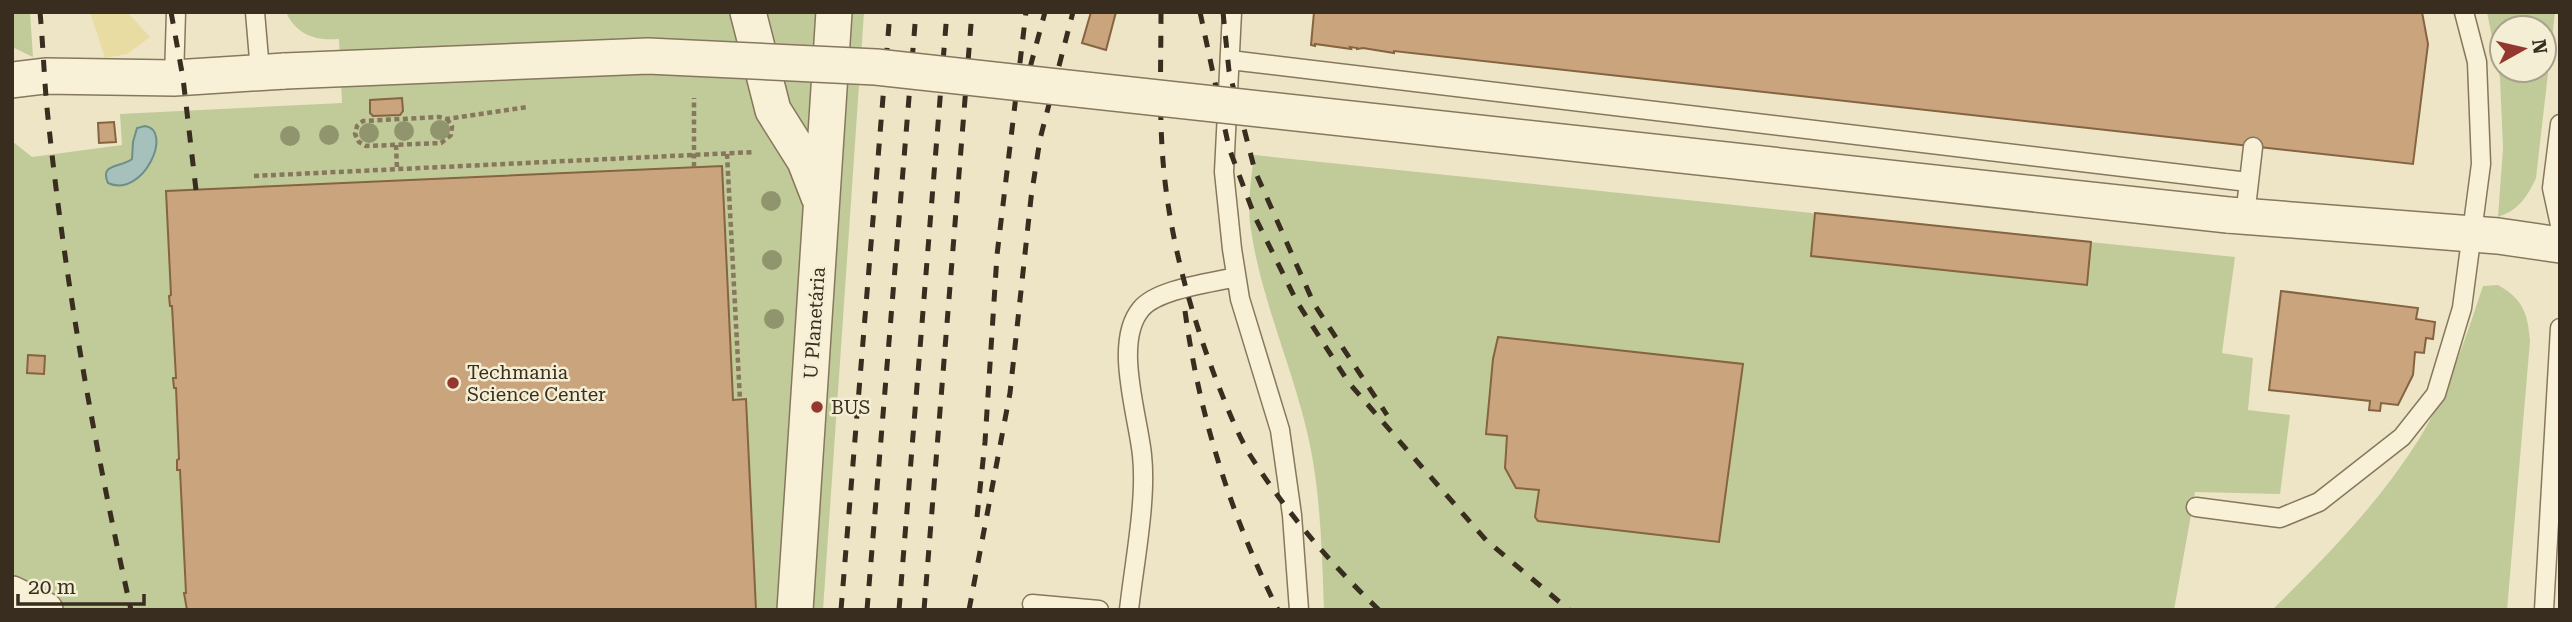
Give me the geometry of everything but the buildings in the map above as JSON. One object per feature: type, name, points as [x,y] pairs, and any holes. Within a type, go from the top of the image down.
[{"type":"street","name":"U Planetária","points":[[748,12],[773,110],[806,161],[822,204]]},
{"type":"street","name":"U Planetária","points":[[795,610],[834,12]]},
{"type":"street","points":[[12,80],[45,76],[174,78],[272,71],[648,56],[876,67],[2236,215],[2472,234],[2560,245]]},
{"type":"street","points":[[12,594],[45,610]]},
{"type":"lane","points":[[174,78],[176,12]]},
{"type":"lane","points":[[255,12],[272,71]]},
{"type":"lane","points":[[1232,12],[1224,172],[1240,299],[1280,430],[1292,515],[1299,610]]},
{"type":"lane","points":[[2196,507],[2280,518],[2319,502],[2402,437],[2436,394],[2462,308],[2481,164],[2477,62],[2465,12]]},
{"type":"lane","points":[[1230,60],[2248,182]]},
{"type":"lane","points":[[2560,124],[2552,188],[2560,225]]},
{"type":"lane","points":[[2236,215],[2248,182],[2253,147]]},
{"type":"lane","points":[[1129,610],[1141,513],[1143,458],[1127,347],[1132,326],[1141,308],[1163,294],[1236,277]]},
{"type":"lane","points":[[2544,610],[2560,328]]},
{"type":"lane","points":[[1032,604],[1099,610]]},
{"type":"path","points":[[447,119],[452,131],[446,141],[396,145],[362,144],[355,134],[357,126],[368,120],[439,117],[447,119],[528,107]]},
{"type":"path","points":[[396,145],[397,169]]},
{"type":"path","points":[[254,176],[798,150]]},
{"type":"path","points":[[727,154],[740,400]]},
{"type":"green space","points":[[12,12],[30,12],[33,57],[12,47]]},
{"type":"green space","name":"Techmania Science Center","points":[[286,12],[864,12],[823,610],[12,610],[12,141],[32,157],[122,145],[120,114],[342,103],[339,39],[322,39],[308,35],[295,26]]},
{"type":"green space","points":[[2487,12],[2555,12],[2488,14],[2488,17]]},
{"type":"green space","points":[[2500,84],[2547,84],[2536,178],[2521,202],[2512,211],[2498,217],[2503,148]]},
{"type":"green space","points":[[1254,155],[2235,257],[2222,353],[2253,358],[2248,410],[2290,415],[2280,494],[2195,492],[2174,610],[1324,610],[1319,507],[1310,445],[1263,285],[1251,230],[1249,202]]},
{"type":"green space","points":[[2498,285],[2523,308],[2530,341],[2507,610],[2272,610],[2351,529],[2403,463],[2448,384],[2483,286]]},
{"type":"sand","points":[[90,12],[127,12],[150,37],[127,54],[105,58]]},
{"type":"water","points":[[145,126],[153,130],[156,139],[155,150],[143,173],[133,181],[121,185],[108,183],[106,172],[132,159],[137,128]]},
{"type":"railway","points":[[40,12],[47,108],[71,297],[93,423],[131,610]]},
{"type":"railway","points":[[171,12],[183,78],[196,190]]},
{"type":"railway","points":[[841,610],[890,12]]},
{"type":"railway","points":[[867,610],[916,12]]},
{"type":"railway","points":[[899,610],[947,12]]},
{"type":"railway","points":[[924,610],[972,12]]},
{"type":"railway","points":[[977,517],[985,442],[997,255],[1026,12]]},
{"type":"railway","points":[[1024,90],[1045,12]]},
{"type":"railway","points":[[969,610],[1010,393],[1040,139],[1073,12]]},
{"type":"railway","points":[[1161,12],[1161,124],[1166,189],[1182,273],[1207,355],[1236,429],[1278,497],[1343,574],[1379,610]]},
{"type":"railway","points":[[1200,12],[1229,148],[1255,217],[1297,302],[1349,383],[1486,540],[1569,610]]},
{"type":"railway","points":[[1223,12],[1229,71],[1255,171],[1314,304],[1387,415]]},
{"type":"railway","points":[[1185,311],[1199,388],[1219,464],[1246,538],[1278,610]]},
{"type":"place","name":"Techmania Science Center","points":[[453,383]]},
{"type":"place","name":"BUS","points":[[817,407]]}]
